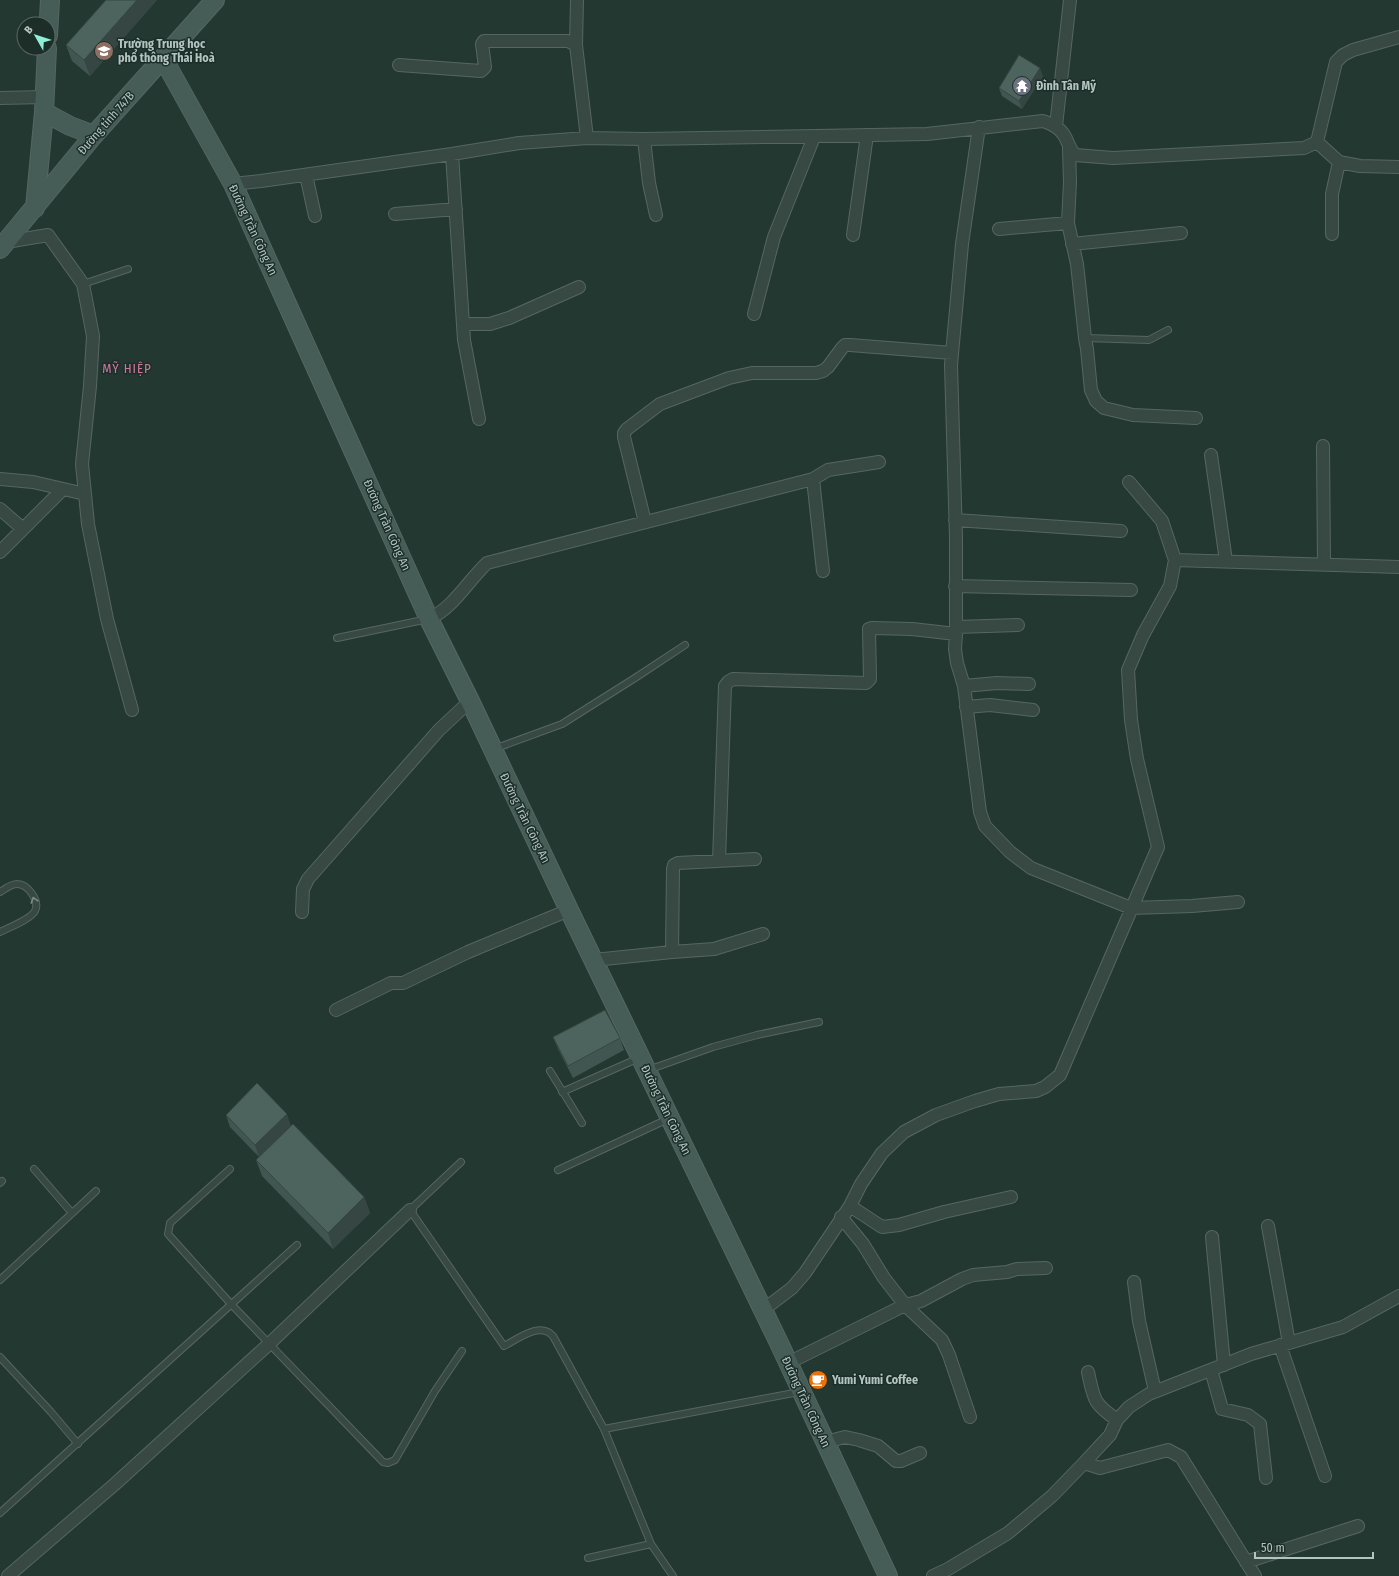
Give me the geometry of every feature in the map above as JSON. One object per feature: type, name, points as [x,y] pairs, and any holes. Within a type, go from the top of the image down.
[{"type":"main road","points":[[49,16],[50,0]]},
{"type":"main road","name":"Đường tỉnh 747B","points":[[3,246],[94,135],[215,0]]},
{"type":"main road","points":[[35,208],[45,105],[47,56]]},
{"type":"main road","name":"Đường Trần Công An","points":[[162,60],[233,184],[429,619],[470,701],[492,750],[763,1310],[888,1576]]},
{"type":"main road","points":[[45,105],[70,126],[94,135]]},
{"type":"street","points":[[577,0],[576,45],[587,138]]},
{"type":"street","points":[[1056,126],[1070,0]]},
{"type":"street","points":[[1317,142],[1336,62],[1343,55],[1353,50],[1399,38]]},
{"type":"street","points":[[399,65],[481,71],[485,67],[482,44],[484,41],[568,41],[576,45]]},
{"type":"street","points":[[0,98],[45,105]]},
{"type":"street","points":[[233,184],[306,175],[519,143],[587,138],[644,139],[927,134],[978,127],[1043,121],[1056,126],[1065,136],[1069,148],[1070,182],[1068,223],[1077,264],[1085,338],[1088,349],[1091,390],[1096,401],[1104,408],[1132,415],[1196,418]]},
{"type":"street","points":[[978,127],[962,244],[951,365],[956,586],[955,649],[957,663],[964,686],[980,812],[985,826],[1010,852],[1031,868],[1131,908],[1192,906],[1238,902]]},
{"type":"street","points":[[853,235],[867,135]]},
{"type":"street","points":[[754,314],[774,237],[814,137]]},
{"type":"street","points":[[644,139],[649,183],[656,215]]},
{"type":"street","points":[[1069,148],[1076,155],[1113,158],[1304,148],[1317,142]]},
{"type":"street","points":[[1317,142],[1339,162],[1360,166],[1399,168]]},
{"type":"street","points":[[452,154],[464,340],[479,419]]},
{"type":"street","points":[[1332,234],[1332,194],[1339,162]]},
{"type":"street","points":[[306,175],[315,216]]},
{"type":"street","points":[[395,214],[456,209]]},
{"type":"street","points":[[999,229],[1068,223]]},
{"type":"street","points":[[1072,244],[1181,234]]},
{"type":"street","points":[[3,246],[48,235],[83,284],[93,336],[90,386],[82,464],[88,524],[107,619],[132,710]]},
{"type":"street","points":[[463,324],[490,324],[509,318],[579,288]]},
{"type":"street","points":[[645,522],[624,433],[626,429],[660,404],[710,384],[752,373],[816,373],[823,371],[842,348],[850,345],[952,353]]},
{"type":"street","points":[[1324,446],[1324,565]]},
{"type":"street","points":[[1211,455],[1226,562]]},
{"type":"street","points":[[429,619],[440,613],[455,600],[477,572],[487,563],[813,479],[828,470],[879,462]]},
{"type":"street","points":[[0,479],[33,482],[85,494]]},
{"type":"street","points":[[813,479],[823,571]]},
{"type":"street","points":[[763,1310],[792,1288],[805,1273],[841,1217],[850,1206],[882,1152],[904,1132],[936,1115],[975,1100],[999,1094],[1036,1091],[1045,1087],[1060,1075],[1158,847],[1137,759],[1131,720],[1128,670],[1143,635],[1170,586],[1175,560],[1162,521],[1129,482]]},
{"type":"street","points":[[0,552],[63,489]]},
{"type":"street","points":[[0,509],[23,529]]},
{"type":"street","points":[[955,520],[1121,531]]},
{"type":"street","points":[[1175,560],[1399,567]]},
{"type":"street","points":[[956,586],[1131,590]]},
{"type":"street","points":[[719,861],[725,686],[728,682],[733,679],[866,683],[870,679],[869,629],[956,630],[1018,625]]},
{"type":"street","points":[[964,686],[997,683],[1029,684]]},
{"type":"street","points":[[302,912],[303,888],[308,879],[439,730],[470,701]]},
{"type":"street","points":[[966,707],[990,705],[1033,710]]},
{"type":"street","points":[[672,952],[674,865],[678,863],[755,859]]},
{"type":"street","points":[[336,1010],[391,983],[403,983],[468,952],[569,910]]},
{"type":"street","points":[[594,960],[714,949],[763,934]]},
{"type":"street","points":[[850,1206],[882,1227],[900,1225],[944,1212],[1011,1197]]},
{"type":"street","points":[[8,1576],[115,1484],[269,1344],[410,1210]]},
{"type":"street","points":[[841,1217],[863,1244],[884,1278],[906,1305],[942,1340],[949,1355],[970,1417]]},
{"type":"street","points":[[1268,1226],[1284,1344],[1325,1476]]},
{"type":"street","points":[[1212,1237],[1224,1365]]},
{"type":"street","points":[[788,1363],[906,1305],[921,1301],[962,1279],[973,1275],[1007,1272],[1017,1269],[1046,1268]]},
{"type":"street","points":[[1134,1282],[1139,1321],[1155,1391]]},
{"type":"street","points":[[933,1576],[948,1569],[1008,1533],[1052,1496],[1110,1435],[1117,1420],[1129,1407],[1149,1394],[1251,1354],[1343,1327],[1399,1296]]},
{"type":"street","points":[[1211,1370],[1222,1409],[1248,1415],[1260,1424],[1266,1478]]},
{"type":"street","points":[[1088,1372],[1094,1398],[1102,1409],[1117,1420]]},
{"type":"street","points":[[825,1442],[845,1437],[860,1440],[878,1446],[896,1461],[901,1461],[920,1453]]},
{"type":"street","points":[[1084,1463],[1100,1468],[1168,1450],[1181,1457],[1255,1576]]},
{"type":"street","points":[[1246,1562],[1358,1526]]},
{"type":"lane","points":[[83,284],[128,269]]},
{"type":"lane","points":[[1085,338],[1150,340],[1168,330]]},
{"type":"lane","points":[[338,638],[429,619]]},
{"type":"lane","points":[[492,750],[562,724],[636,678],[685,644]]},
{"type":"lane","points":[[0,892],[15,884],[23,884],[30,891],[36,903],[35,911],[31,916],[0,932]]},
{"type":"lane","points":[[562,1092],[644,1064],[757,1035],[819,1022]]},
{"type":"lane","points":[[550,1071],[582,1123]]},
{"type":"lane","points":[[558,1170],[670,1119]]},
{"type":"lane","points":[[461,1162],[410,1210],[504,1346],[534,1331],[544,1329],[549,1331],[553,1336],[604,1429],[651,1544],[673,1576]]},
{"type":"lane","points":[[34,1169],[72,1212]]},
{"type":"lane","points":[[230,1169],[170,1223],[168,1234],[231,1304],[383,1462],[388,1463],[395,1460],[435,1391],[462,1351]]},
{"type":"lane","points":[[0,1280],[96,1190]]},
{"type":"lane","points":[[0,1513],[297,1245]]},
{"type":"lane","points":[[0,1357],[51,1412],[78,1444]]},
{"type":"lane","points":[[604,1429],[801,1391]]},
{"type":"lane","points":[[588,1558],[651,1544]]},
{"type":"building","points":[[106,0],[137,0],[84,60],[66,45]]},
{"type":"building","name":"Đình Tân Mỹ","points":[[1019,55],[1040,68],[1019,101],[999,88]]},
{"type":"building","points":[[605,1010],[620,1038],[568,1066],[553,1037]]},
{"type":"building","points":[[257,1083],[287,1114],[255,1145],[226,1115]]},
{"type":"building","points":[[293,1124],[364,1197],[328,1233],[256,1160]]},
{"type":"place","name":"Trường Trung học phổ thông Thái Hoà","points":[[104,51]]},
{"type":"place","name":"Đình Tân Mỹ","points":[[1022,86]]},
{"type":"place","name":"Yumi Yumi Coffee","points":[[818,1380]]},
{"type":"district","name":"MỸ HIỆP","points":[[127,368]]}]
